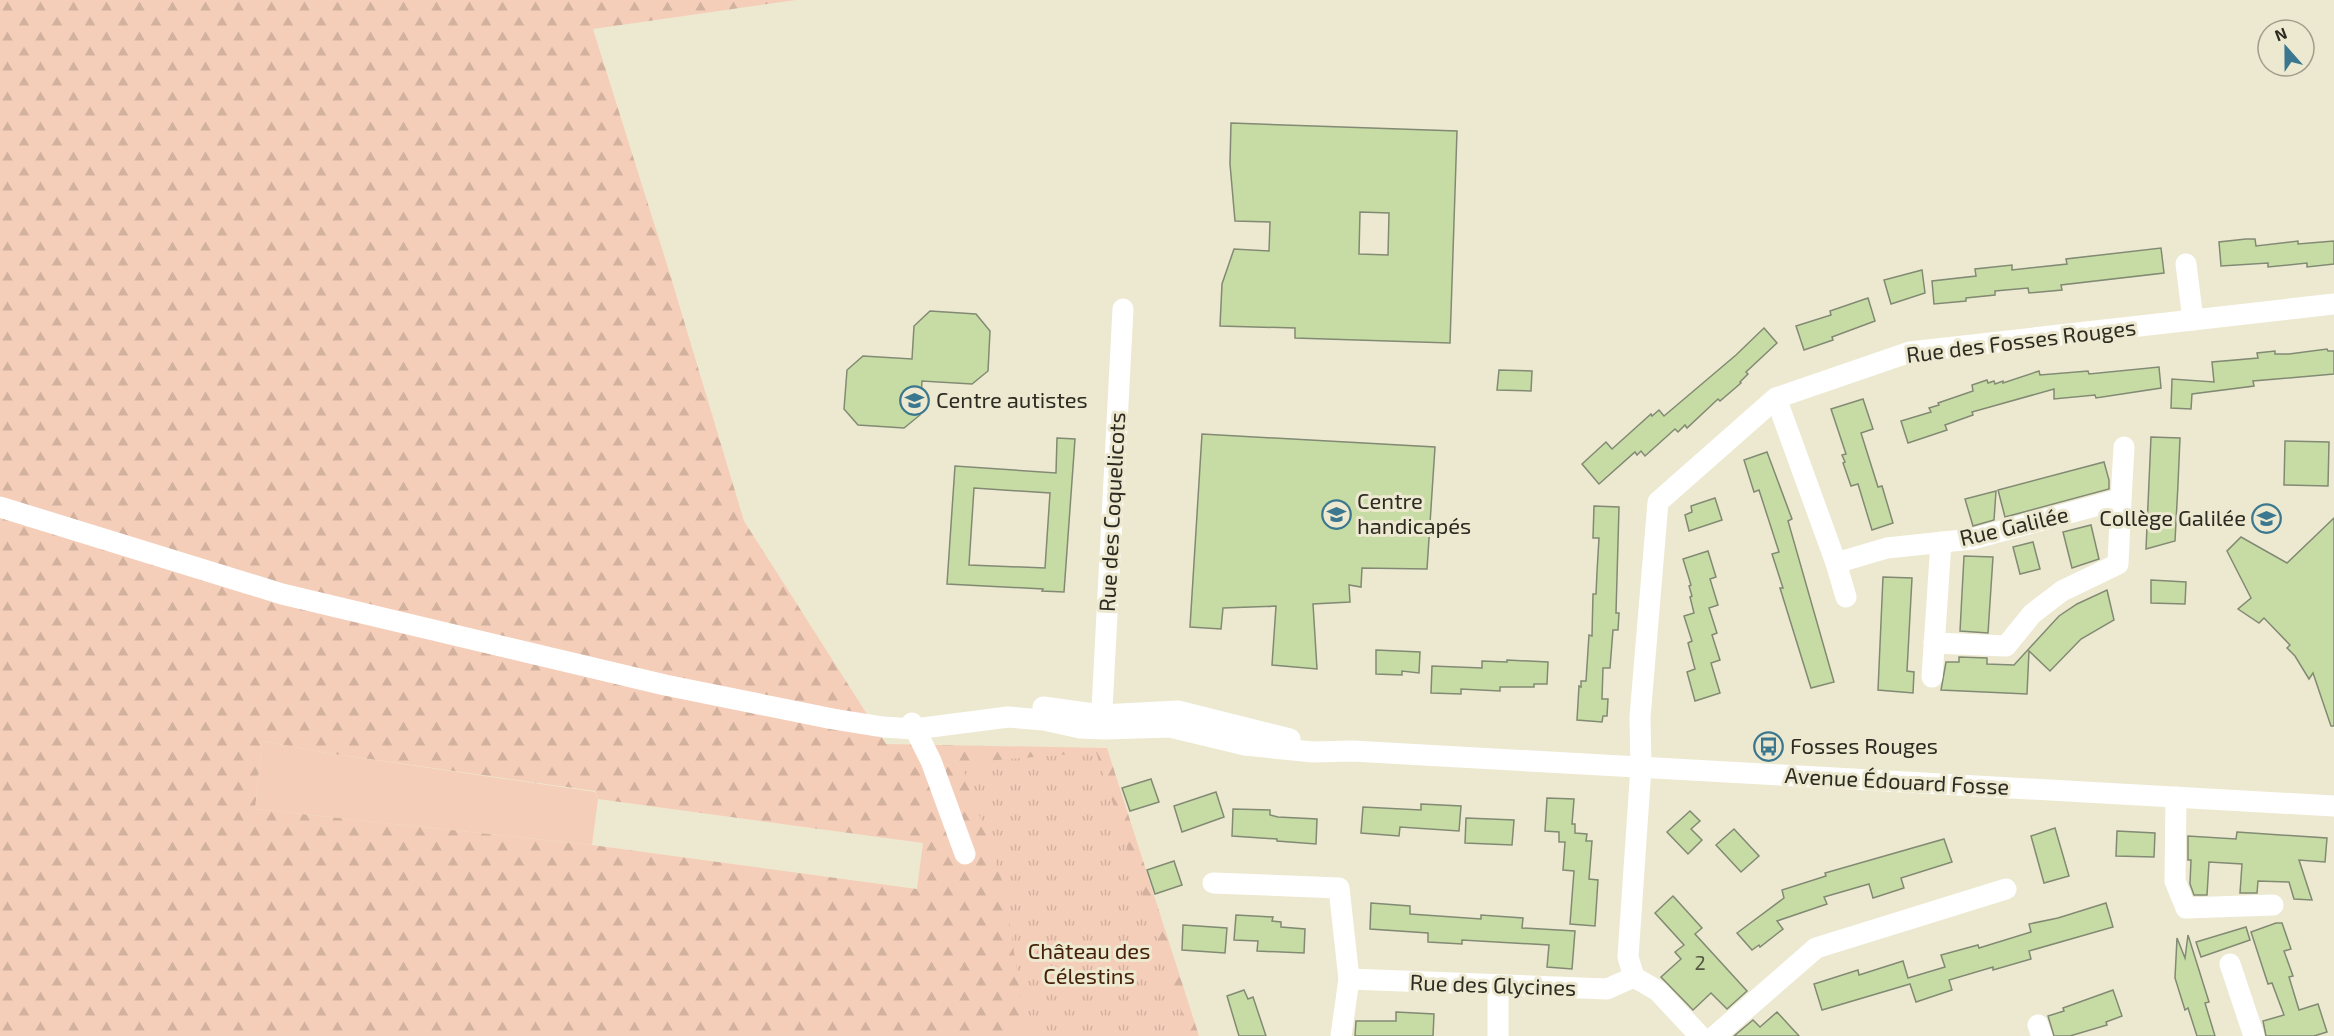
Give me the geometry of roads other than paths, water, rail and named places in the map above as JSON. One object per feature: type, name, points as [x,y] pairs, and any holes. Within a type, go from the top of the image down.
[{"type":"street","points":[[2186,264],[2193,320]]},
{"type":"street","name":"Rue des Fosses Rouges","points":[[1634,977],[1628,957],[1641,767],[1640,717],[1658,502],[1776,398],[1910,352],[2334,304]]},
{"type":"street","name":"Rue des Coquelicots","points":[[1101,722],[1123,309]]},
{"type":"street","points":[[1776,398],[1836,563],[1846,597]]},
{"type":"street","points":[[1934,643],[2006,646],[2032,614],[2062,591],[2118,564],[2124,447]]},
{"type":"street","name":"Rue Galilée","points":[[1836,563],[1887,548],[1972,538],[2121,499]]},
{"type":"street","name":"Avenue Édouard Fosse","points":[[0,507],[282,594],[665,684],[833,719],[883,727],[1008,717],[1059,716],[1101,722],[1178,711],[1298,742],[1352,751],[2334,806]]},
{"type":"street","name":"Rue Galilée","points":[[1932,677],[1941,542]]},
{"type":"street","points":[[913,726],[931,761],[965,854]]},
{"type":"street","points":[[2176,797],[2175,881],[2186,908],[2273,905]]},
{"type":"street","points":[[1213,883],[1339,888],[1349,979],[1341,1036]]},
{"type":"street","points":[[1715,1036],[1816,948],[2006,889]]},
{"type":"street","points":[[2230,964],[2254,1036]]},
{"type":"street","points":[[1634,977],[1658,992],[1700,1036]]},
{"type":"street","name":"Rue des Glycines","points":[[1349,979],[1607,989],[1634,977]]},
{"type":"street","points":[[1498,986],[1498,1036]]},
{"type":"place","name":"Centre autistes","points":[[915,400]]},
{"type":"place","name":"Centre handicapés","points":[[1336,514]]},
{"type":"place","name":"Collège Galilée","points":[[2267,518]]},
{"type":"place","name":"Fosses Rouges","points":[[1769,746]]},
{"type":"park label","name":"Château des Célestins","points":[[1089,964]]}]
